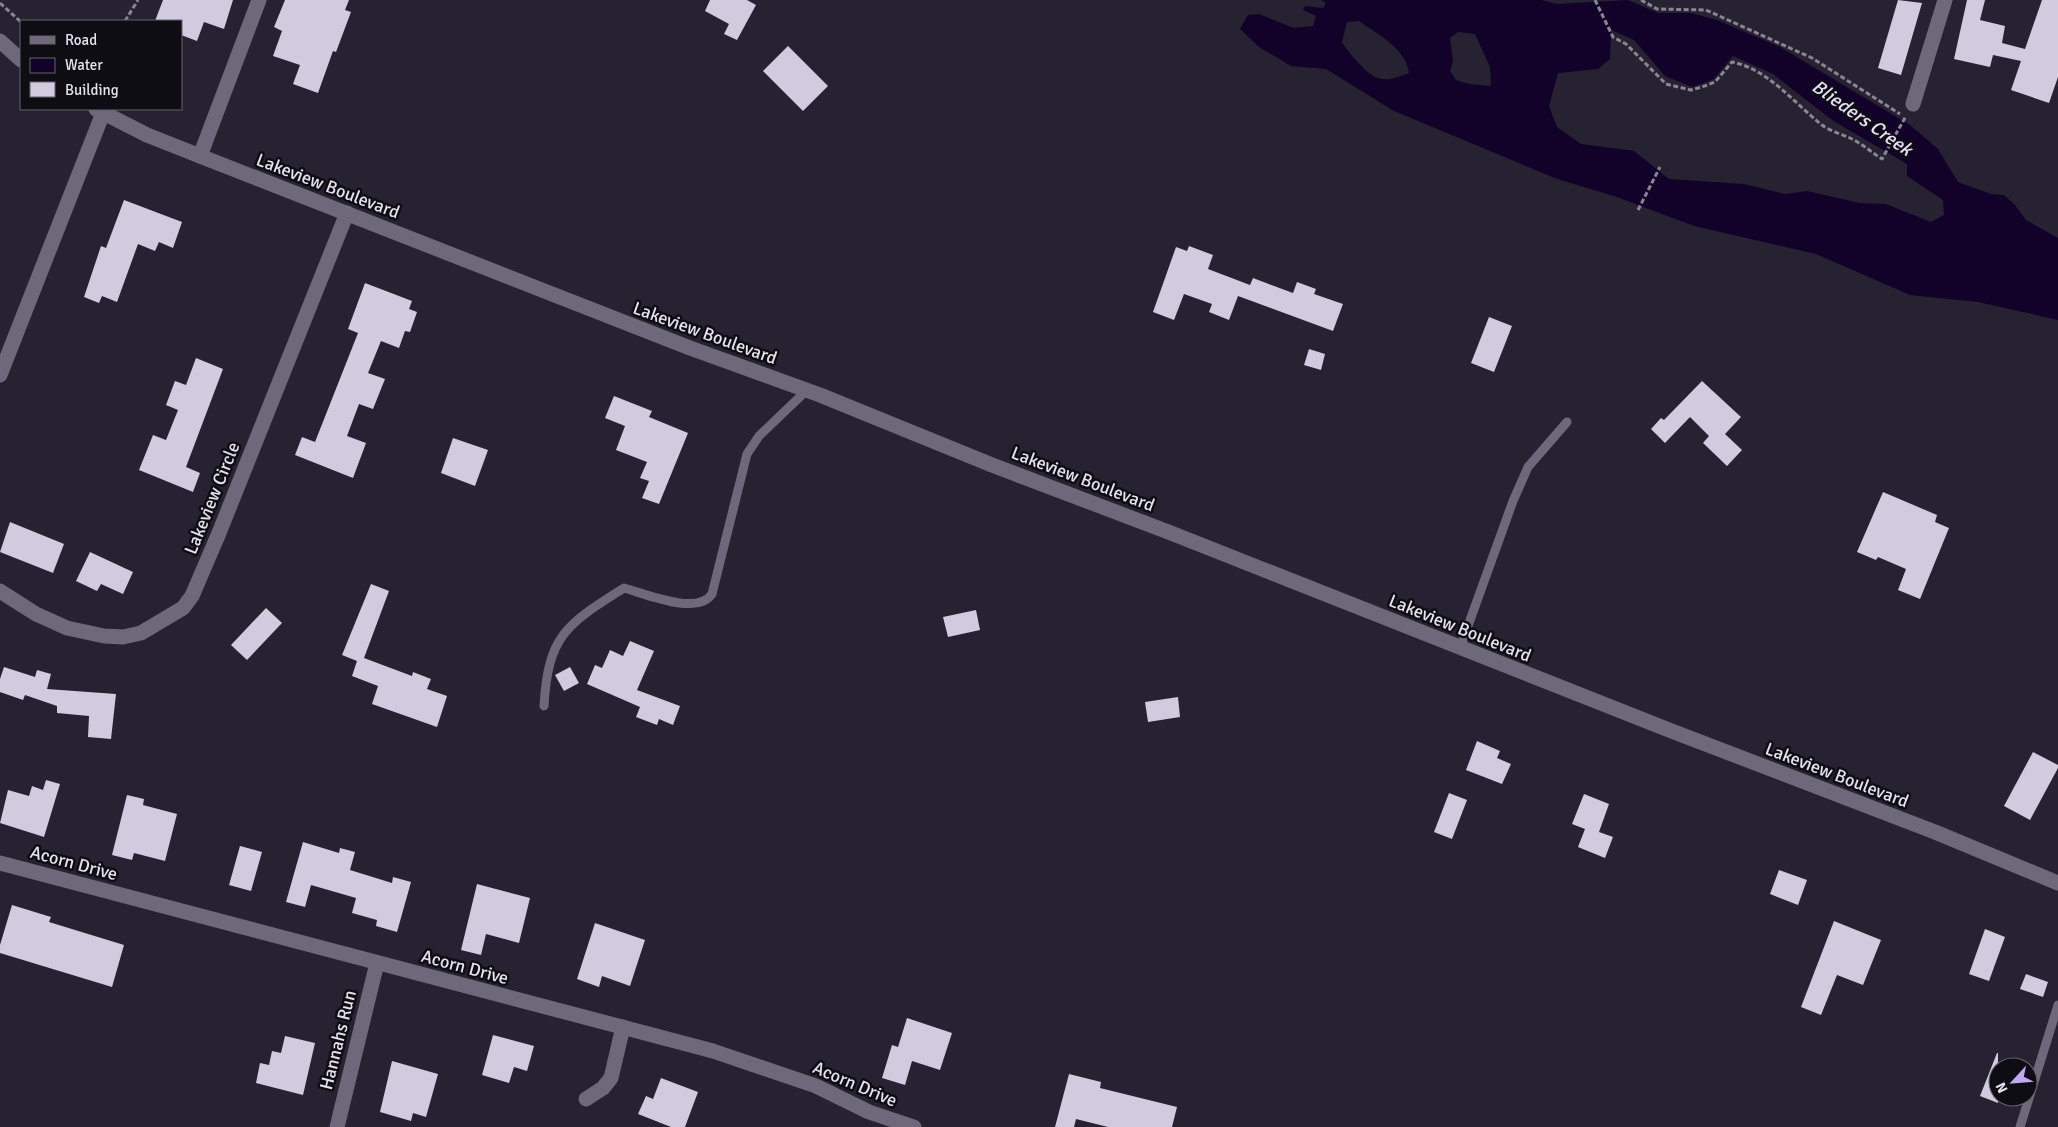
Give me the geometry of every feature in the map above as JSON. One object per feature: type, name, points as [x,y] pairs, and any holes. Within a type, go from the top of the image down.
[{"type":"street","points":[[200,156],[260,0]]},
{"type":"street","points":[[1909,111],[1945,0]]},
{"type":"street","points":[[0,41],[20,59]]},
{"type":"street","points":[[0,375],[100,111]]},
{"type":"street","name":"Lakeview Boulevard","points":[[100,111],[147,136],[690,348],[807,390],[2058,883]]},
{"type":"street","name":"Lakeview Circle","points":[[0,591],[36,614],[67,628],[123,638],[157,626],[183,608],[192,596],[219,533],[347,214]]},
{"type":"street","name":"Acorn Drive","points":[[0,863],[713,1051],[816,1086],[895,1124],[914,1127]]},
{"type":"street","name":"Hannahs Run","points":[[337,1127],[377,963]]},
{"type":"street","points":[[586,1099],[603,1088],[611,1078],[623,1027]]},
{"type":"lane","points":[[544,706],[546,677],[558,639],[576,619],[592,607],[624,588],[676,602],[699,604],[707,601],[712,594],[747,454],[759,436],[807,390]]},
{"type":"lane","points":[[1460,648],[1513,501],[1528,467],[1567,422]]},
{"type":"lane","points":[[2020,1127],[2058,1005]]},
{"type":"path","points":[[126,20],[138,0]]},
{"type":"path","points":[[1594,0],[1613,38],[1626,44],[1666,84],[1691,90],[1715,82],[1732,62],[1739,64],[1756,72],[1789,95],[1824,127],[1851,138],[1882,159],[1909,111],[1812,58],[1706,10],[1657,9],[1641,0]]},
{"type":"path","points":[[0,3],[20,21]]},
{"type":"path","points":[[1638,210],[1660,167]]},
{"type":"water","name":"Blieders Creek","points":[[1321,0],[1542,0],[1557,4],[1628,0],[1658,13],[1691,13],[1717,20],[1780,47],[1910,125],[1938,149],[1958,182],[1991,194],[2004,195],[2015,205],[2026,220],[2058,238],[2058,320],[1978,302],[1910,295],[1816,254],[1694,226],[1614,196],[1557,179],[1394,111],[1326,69],[1291,66],[1259,47],[1240,29],[1248,15],[1259,14],[1294,28],[1313,26],[1316,16],[1303,10],[1305,6],[1323,8],[1326,3]],"holes":[[[1359,21],[1397,49],[1407,64],[1409,73],[1394,78],[1382,79],[1368,72],[1358,62],[1342,42],[1347,22]],[[1611,30],[1634,40],[1665,76],[1692,87],[1714,79],[1733,56],[1773,74],[1832,120],[1907,164],[1907,176],[1943,200],[1944,215],[1931,222],[1886,204],[1860,203],[1807,191],[1785,194],[1744,184],[1669,179],[1634,151],[1581,144],[1557,127],[1549,106],[1558,73],[1598,69],[1610,59]],[[1458,32],[1475,34],[1490,67],[1491,86],[1469,84],[1456,80],[1450,71],[1453,61],[1450,38]]]},
{"type":"building","points":[[163,0],[233,0],[224,29],[204,22],[197,41],[182,35],[182,20],[155,20]]},
{"type":"building","points":[[285,0],[349,0],[345,10],[351,12],[336,52],[333,51],[318,93],[293,84],[300,65],[273,56],[282,31],[274,27]]},
{"type":"building","points":[[710,0],[747,0],[756,5],[737,40],[724,34],[729,24],[705,11]]},
{"type":"building","points":[[1898,0],[1922,3],[1901,75],[1878,68]]},
{"type":"building","points":[[1967,0],[1985,0],[1980,20],[2005,26],[2002,43],[2025,49],[2042,0],[2058,0],[2058,77],[2049,103],[2011,90],[2021,61],[1993,55],[1990,67],[1954,59]]},
{"type":"building","points":[[788,46],[828,86],[803,111],[763,71]]},
{"type":"building","points":[[124,200],[182,222],[173,248],[159,242],[155,251],[138,244],[117,302],[102,296],[99,303],[84,297],[101,246],[106,248]]},
{"type":"building","points":[[1189,246],[1213,255],[1208,269],[1250,285],[1253,278],[1293,293],[1297,282],[1316,289],[1314,294],[1343,304],[1333,331],[1238,296],[1229,320],[1209,312],[1212,304],[1184,294],[1174,320],[1153,312],[1176,247],[1187,251]]},
{"type":"building","points":[[365,283],[412,301],[409,309],[417,312],[410,332],[405,331],[399,348],[381,341],[368,373],[385,379],[373,409],[359,404],[347,436],[366,443],[353,478],[295,455],[302,437],[315,442],[358,333],[348,329]]},
{"type":"building","points":[[1489,317],[1512,326],[1494,372],[1471,363]]},
{"type":"building","points":[[1309,349],[1325,354],[1321,370],[1304,365]]},
{"type":"building","points":[[196,358],[223,369],[186,467],[200,473],[193,492],[139,470],[153,435],[166,440],[178,410],[166,405],[175,381],[186,385]]},
{"type":"building","points":[[1702,381],[1741,417],[1725,434],[1742,450],[1727,466],[1703,443],[1709,436],[1690,417],[1665,443],[1651,429],[1661,418],[1664,420]]},
{"type":"building","points":[[614,396],[652,411],[649,417],[688,433],[659,504],[642,498],[649,481],[640,478],[647,462],[616,450],[625,426],[605,418]]},
{"type":"building","points":[[453,438],[488,450],[475,486],[441,473]]},
{"type":"building","points":[[1883,492],[1937,515],[1935,522],[1949,528],[1920,599],[1898,590],[1906,569],[1878,557],[1876,560],[1857,552]]},
{"type":"building","points":[[10,522],[64,544],[53,573],[0,552]]},
{"type":"building","points":[[90,552],[133,572],[123,594],[101,584],[97,591],[76,581]]},
{"type":"building","points":[[371,584],[389,591],[364,658],[412,676],[413,672],[431,679],[427,689],[447,696],[437,727],[372,704],[378,686],[352,676],[357,661],[342,655]]},
{"type":"building","points":[[266,608],[282,623],[247,660],[231,645]]},
{"type":"building","points":[[976,610],[980,630],[948,637],[943,617]]},
{"type":"building","points":[[630,641],[654,651],[637,690],[680,706],[673,725],[659,719],[657,725],[636,717],[640,707],[587,684],[595,665],[602,668],[610,650],[623,656]]},
{"type":"building","points":[[4,667],[35,677],[37,670],[51,674],[47,689],[116,694],[111,739],[88,737],[89,716],[57,713],[57,706],[25,695],[23,700],[0,692],[0,679]]},
{"type":"building","points":[[570,667],[579,683],[564,691],[555,675]]},
{"type":"building","points":[[1178,697],[1180,717],[1148,722],[1145,702]]},
{"type":"building","points":[[1477,741],[1500,751],[1497,758],[1511,764],[1502,784],[1466,770]]},
{"type":"building","points":[[2033,752],[2058,765],[2058,768],[2030,820],[2004,806]]},
{"type":"building","points":[[46,780],[60,784],[44,837],[0,823],[8,790],[29,796],[32,786],[43,790]]},
{"type":"building","points":[[1449,793],[1467,800],[1452,839],[1434,832]]},
{"type":"building","points":[[1584,794],[1609,804],[1599,832],[1613,837],[1605,858],[1578,847],[1585,829],[1572,824]]},
{"type":"building","points":[[127,795],[144,799],[143,805],[177,814],[165,861],[134,853],[132,860],[112,855]]},
{"type":"building","points":[[303,842],[339,853],[340,848],[355,852],[350,870],[392,883],[393,877],[411,882],[397,932],[376,926],[377,920],[352,913],[356,898],[311,885],[305,907],[286,902]]},
{"type":"building","points":[[240,846],[262,852],[251,891],[229,885]]},
{"type":"building","points":[[1779,870],[1807,880],[1798,905],[1770,894]]},
{"type":"building","points":[[477,884],[530,898],[519,943],[486,934],[481,955],[461,950]]},
{"type":"building","points":[[12,905],[51,917],[49,922],[124,945],[112,987],[0,953],[0,945]]},
{"type":"building","points":[[1834,921],[1881,940],[1863,985],[1837,975],[1821,1015],[1801,1007]]},
{"type":"building","points":[[595,923],[645,940],[630,986],[602,976],[599,987],[577,979]]},
{"type":"building","points":[[1985,929],[2005,937],[1989,981],[1969,974]]},
{"type":"building","points":[[2026,974],[2048,982],[2043,997],[2020,989]]},
{"type":"building","points":[[907,1018],[952,1033],[940,1070],[912,1061],[905,1085],[882,1078],[892,1045],[898,1047]]},
{"type":"building","points":[[493,1035],[534,1046],[527,1071],[514,1067],[509,1083],[482,1075]]},
{"type":"building","points":[[285,1036],[315,1043],[303,1095],[256,1083],[260,1063],[269,1065],[272,1051],[281,1053]]},
{"type":"building","points":[[392,1061],[438,1074],[426,1117],[413,1113],[411,1121],[380,1112]]},
{"type":"building","points":[[1069,1074],[1101,1082],[1100,1088],[1177,1107],[1172,1127],[1108,1127],[1076,1119],[1074,1127],[1055,1127]]},
{"type":"building","points":[[1988,1076],[1988,1099],[1980,1096]]},
{"type":"building","points":[[661,1078],[698,1092],[685,1127],[671,1127],[638,1114],[646,1096],[653,1099]]}]
